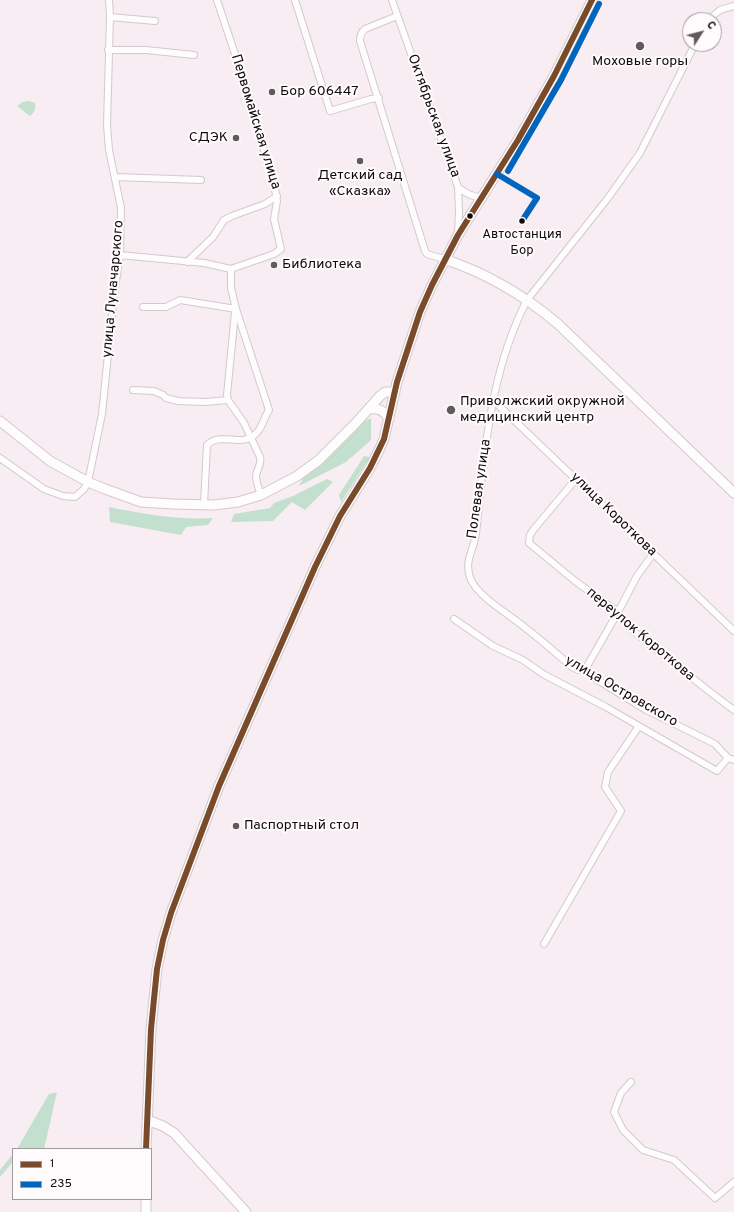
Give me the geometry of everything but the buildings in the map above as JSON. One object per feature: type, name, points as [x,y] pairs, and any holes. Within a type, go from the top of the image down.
[{"type":"main road","points":[[146,1148],[154,987],[161,950],[171,913],[219,786],[315,567],[340,516],[370,468],[380,448],[395,392],[420,312],[444,259],[518,140],[554,76],[592,0]]},
{"type":"main road","points":[[444,259],[461,264],[527,300],[558,324],[734,493]]},
{"type":"main road","points":[[0,421],[50,461],[104,489],[141,502],[204,505],[228,504],[261,495],[293,479],[307,470],[319,460],[378,398],[385,392],[395,392]]},
{"type":"main road","points":[[369,409],[376,408],[381,410],[389,419]]},
{"type":"main road","points":[[147,1120],[163,1126],[174,1133],[246,1212]]},
{"type":"main road","points":[[146,1200],[146,1212]]},
{"type":"street","name":"улица Луначарского","points":[[88,482],[102,414],[114,295],[120,255],[121,208],[109,150],[107,125],[110,17],[109,0]]},
{"type":"street","name":"Первомайская улица","points":[[216,0],[248,92],[277,196],[274,220],[281,246],[281,249],[274,254],[231,269]]},
{"type":"street","points":[[295,0],[330,111],[379,98]]},
{"type":"street","name":"Октябрьская улица","points":[[392,0],[458,187],[458,235]]},
{"type":"street","points":[[718,12],[734,6]]},
{"type":"street","points":[[397,16],[365,29],[360,36],[360,41],[379,98],[425,250],[427,254],[444,259]]},
{"type":"street","points":[[110,17],[155,21]]},
{"type":"street","points":[[108,50],[146,50],[194,55]]},
{"type":"street","name":"Полевая улица","points":[[475,586],[467,565],[476,535],[479,495],[492,399],[504,354],[518,317],[527,300],[608,198],[640,153],[691,52]]},
{"type":"street","points":[[115,177],[201,180]]},
{"type":"street","points":[[458,187],[465,193],[482,198]]},
{"type":"street","points":[[187,262],[213,237],[224,220],[265,204],[277,196]]},
{"type":"street","points":[[120,255],[218,265],[231,269],[231,288],[236,309],[269,410],[259,430],[251,437],[242,441],[218,439],[207,445],[204,505]]},
{"type":"street","points":[[143,307],[166,307],[180,300],[236,309]]},
{"type":"street","points":[[236,309],[227,395],[228,400],[244,423],[261,461],[256,478],[261,495]]},
{"type":"street","points":[[133,390],[154,391],[166,398],[178,401],[205,402],[228,400]]},
{"type":"street","name":"улица Короткова","points":[[492,399],[653,554],[734,629]]},
{"type":"street","points":[[0,458],[44,489],[56,495],[75,497],[84,489],[88,482]]},
{"type":"street","name":"переулок Короткова","points":[[576,479],[534,529],[530,535],[529,543],[618,612],[622,620],[643,639],[734,710]]},
{"type":"street","points":[[586,668],[637,576],[653,554]]},
{"type":"street","name":"улица Островского","points":[[475,586],[484,596],[524,626],[572,667],[578,670],[586,668],[591,676],[646,710],[714,744],[731,759]]},
{"type":"street","points":[[454,618],[493,646],[523,660],[543,674],[606,707],[717,771],[731,759]]},
{"type":"street","points":[[544,944],[621,812],[605,787],[608,772],[639,726]]},
{"type":"street","points":[[631,1082],[621,1094],[614,1112],[623,1130],[643,1150],[674,1160],[715,1198],[734,1182]]},
{"type":"green space","points":[[29,101],[35,103],[33,114],[30,116],[17,106],[23,102]]},
{"type":"green space","points":[[371,418],[371,440],[346,462],[299,486],[305,474],[363,422]]},
{"type":"green space","points":[[364,456],[370,457],[341,502],[339,495]]},
{"type":"green space","points":[[327,479],[333,482],[305,510],[292,502],[273,521],[231,522],[234,514],[270,508],[274,503],[293,496]]},
{"type":"green space","points":[[109,507],[161,516],[213,518],[208,525],[186,527],[181,535],[110,522]]},
{"type":"green space","points":[[57,1092],[44,1148],[18,1148],[49,1094]]},
{"type":"green space","points":[[12,1155],[12,1163],[0,1177],[0,1170]]},
{"type":"transit line","name":"1","points":[[146,1148],[151,1029],[157,969],[163,940],[171,913],[219,786],[315,567],[340,516],[370,468],[384,439],[397,382],[420,312],[432,285],[458,235],[518,140],[554,76],[592,0]]},
{"type":"transit line","name":"235","points":[[508,171],[561,80],[599,4]]},
{"type":"transit line","name":"235","points":[[497,174],[537,198],[522,221]]},
{"type":"place","name":"Моховые горы","points":[[640,46]]},
{"type":"place","name":"Бор 606447","points":[[272,92]]},
{"type":"place","name":"СДЭК","points":[[236,138]]},
{"type":"place","name":"Детский сад «Сказка»","points":[[360,161]]},
{"type":"place","name":"Автостанция Бор","points":[[522,221]]},
{"type":"place","name":"Библиотека","points":[[274,265]]},
{"type":"place","name":"Приволжский окружной медицинский центр","points":[[451,410]]},
{"type":"place","name":"Паспортный стол","points":[[236,826]]}]
